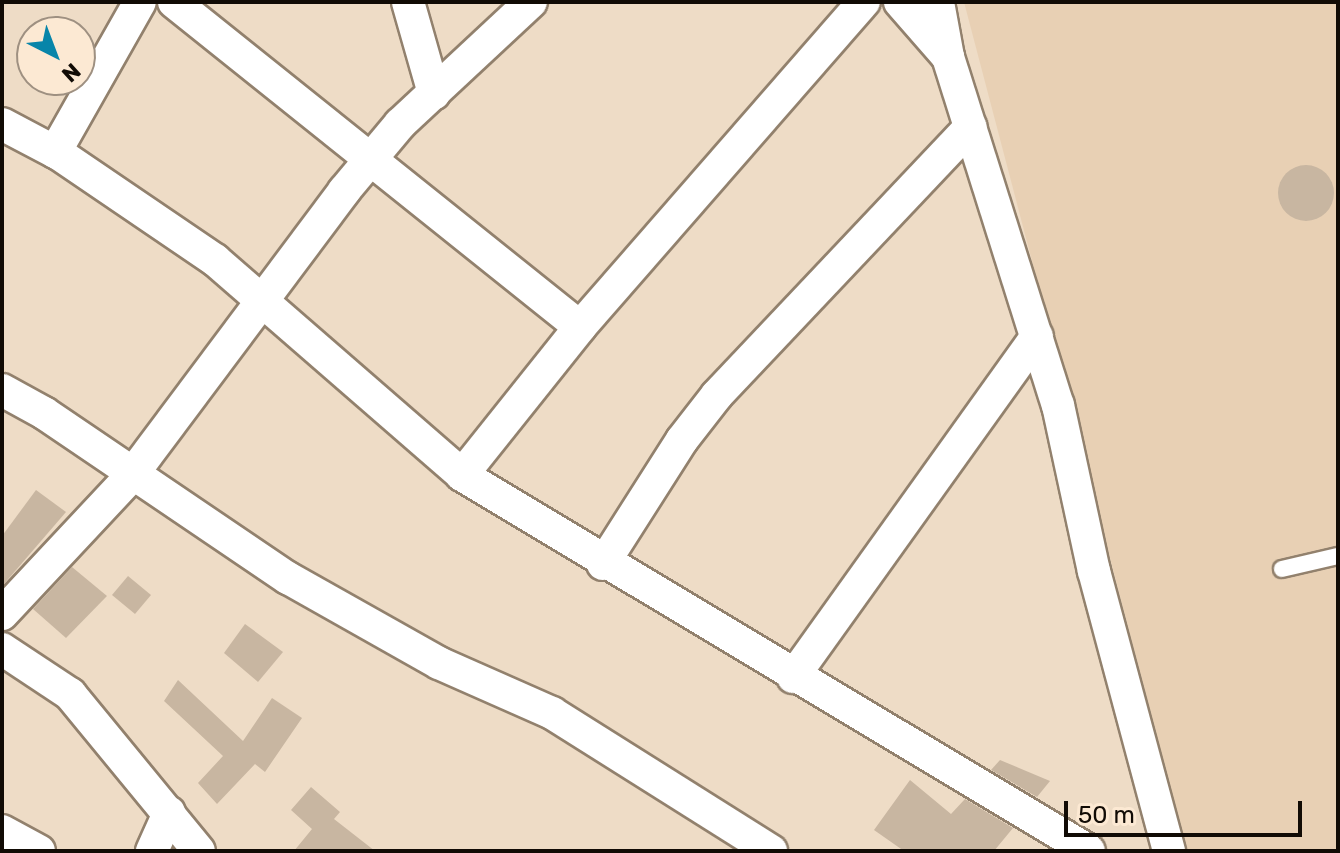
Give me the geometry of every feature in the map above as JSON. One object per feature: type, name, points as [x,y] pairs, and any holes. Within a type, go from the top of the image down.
[{"type":"street","points":[[55,152],[140,2]]},
{"type":"street","points":[[174,2],[580,327]]},
{"type":"street","points":[[408,2],[434,93]]},
{"type":"street","points":[[2,614],[131,476],[372,158],[434,93],[531,2]]},
{"type":"street","points":[[462,475],[580,327],[864,2]]},
{"type":"street","points":[[900,2],[948,57]]},
{"type":"street","points":[[938,2],[948,57],[1037,336],[1169,851]]},
{"type":"street","points":[[2,124],[55,152],[267,300],[462,475],[603,564],[1089,851]]},
{"type":"street","points":[[603,564],[682,440],[717,395],[970,127]]},
{"type":"street","points":[[793,677],[1037,336]]},
{"type":"street","points":[[2,390],[44,413],[131,476],[288,578],[439,663],[552,713],[755,846]]},
{"type":"street","points":[[2,649],[70,694],[199,851]]},
{"type":"street","points":[[152,851],[169,813]]},
{"type":"street","points":[[2,831],[39,851]]},
{"type":"lane","points":[[1282,569],[1338,556]]},
{"type":"shaded area","points":[[964,2],[1338,2],[1338,851],[1187,851]]},
{"type":"building","points":[[1306,165],[1325,174],[1334,193],[1325,212],[1306,221],[1287,212],[1278,193],[1287,174]]},
{"type":"building","points":[[36,490],[66,512],[4,584],[2,536]]},
{"type":"building","points":[[72,567],[107,596],[66,638],[33,609]]},
{"type":"building","points":[[128,576],[151,595],[135,614],[112,595]]},
{"type":"building","points":[[245,624],[283,652],[258,682],[224,653]]},
{"type":"building","points":[[178,680],[243,741],[272,698],[302,718],[265,772],[255,764],[217,804],[198,783],[223,756],[164,701]]},
{"type":"building","points":[[1000,760],[1050,781],[1037,797],[991,770]]},
{"type":"building","points":[[910,780],[951,814],[965,799],[1013,828],[994,851],[904,851],[874,830]]},
{"type":"building","points":[[311,787],[340,812],[334,819],[375,851],[294,851],[312,829],[291,810]]}]
